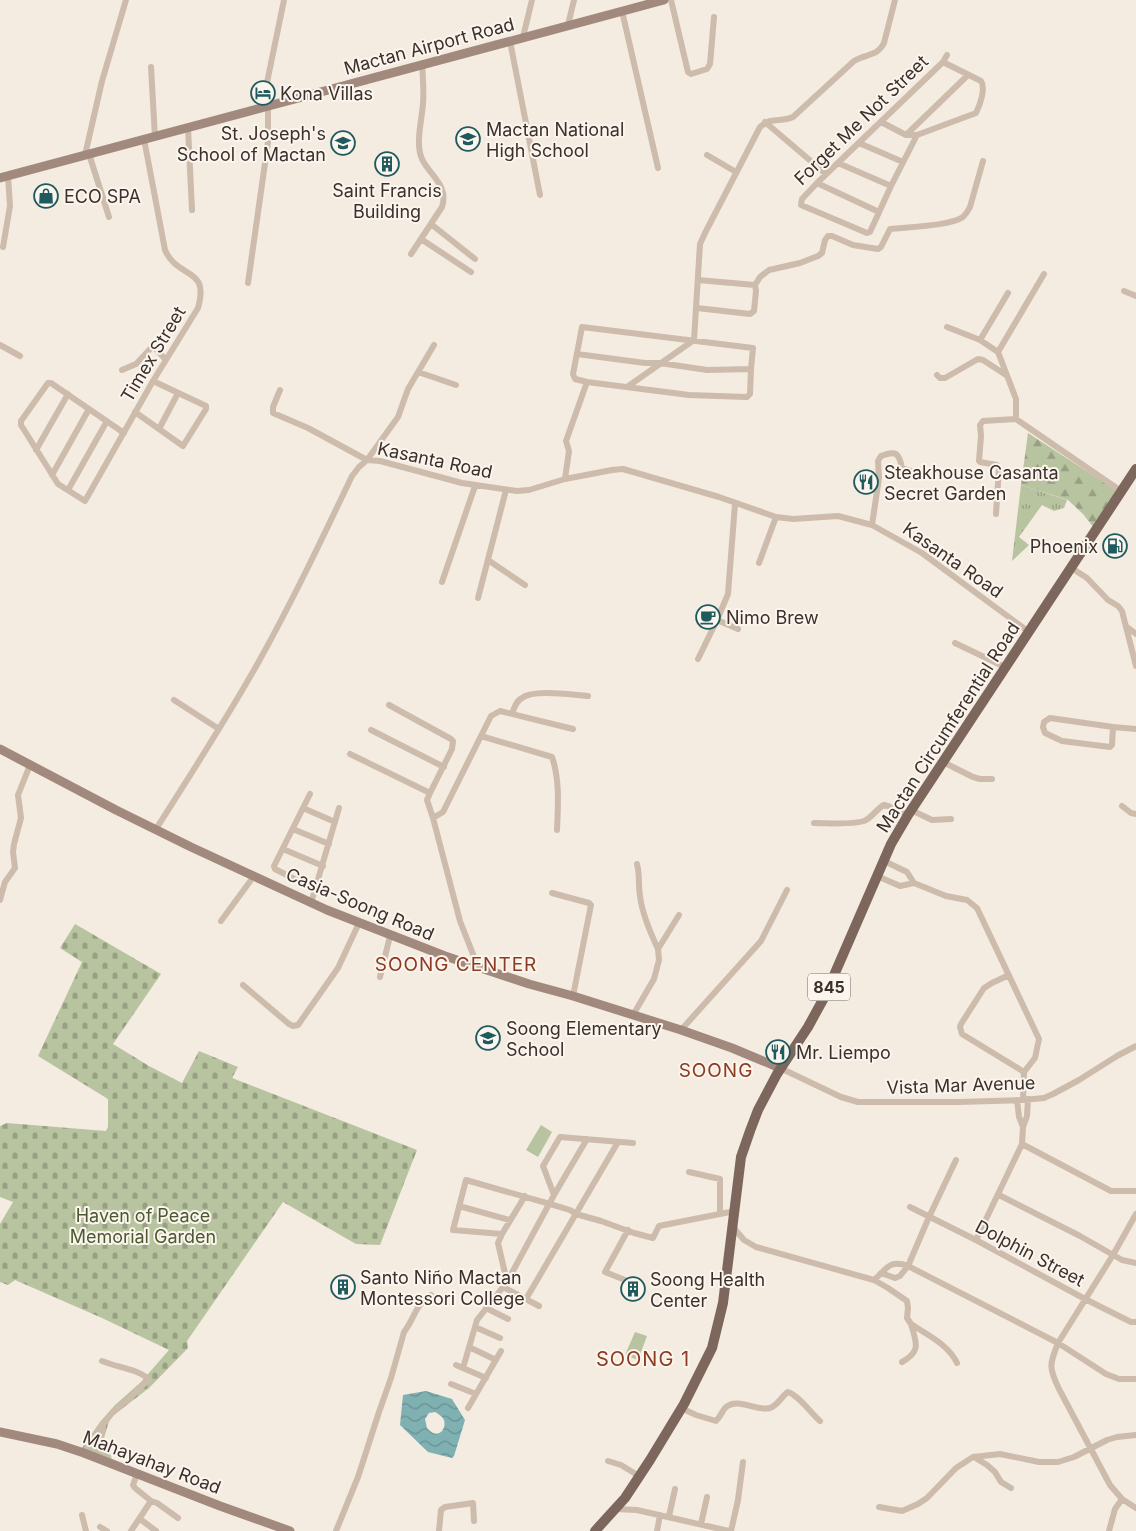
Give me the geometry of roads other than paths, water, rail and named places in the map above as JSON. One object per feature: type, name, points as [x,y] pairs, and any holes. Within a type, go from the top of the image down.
[{"type":"main road","name":"Mactan Circumferential Road","points":[[595,1531],[625,1498],[650,1460],[681,1408],[712,1348],[723,1303],[742,1157],[750,1131],[758,1110],[780,1068],[808,1027],[825,996],[884,861],[909,812],[1136,470]]},
{"type":"street","points":[[109,217],[87,155],[102,81],[126,0]]},
{"type":"street","points":[[248,283],[268,142],[264,96],[284,0]]},
{"type":"street","points":[[524,37],[532,0]]},
{"type":"street","points":[[568,26],[574,0]]},
{"type":"street","name":"Mactan Airport Road","points":[[4,177],[664,0]]},
{"type":"street","points":[[671,0],[688,72],[691,74],[707,69],[710,64],[714,17]]},
{"type":"street","points":[[694,340],[700,244],[760,127],[765,122],[771,120],[793,118],[854,61],[862,56],[876,53],[881,49],[895,0]]},
{"type":"street","points":[[622,11],[658,168]]},
{"type":"street","points":[[510,41],[540,195]]},
{"type":"street","name":"Forget Me Not Street","points":[[879,212],[872,230],[867,233],[801,205],[802,199],[817,183],[943,62],[947,54]]},
{"type":"street","points":[[881,122],[906,135],[917,135],[976,113],[984,88],[983,83],[981,80],[943,62]]},
{"type":"street","points":[[411,254],[442,207],[445,198],[441,187],[422,158],[419,147],[423,104],[422,64]]},
{"type":"street","points":[[151,67],[155,137]]},
{"type":"street","points":[[906,135],[968,75]]},
{"type":"street","points":[[765,122],[826,174]]},
{"type":"street","points":[[188,128],[192,210]]},
{"type":"street","points":[[817,183],[879,212],[917,135]]},
{"type":"street","name":"Timex Street","points":[[68,490],[85,501],[153,381],[198,308],[201,297],[201,285],[194,276],[169,258],[165,250],[144,140]]},
{"type":"street","points":[[859,143],[903,162]]},
{"type":"street","points":[[707,155],[736,172]]},
{"type":"street","points":[[697,308],[752,314],[755,285],[760,277],[769,270],[800,263],[818,256],[822,253],[828,236],[853,245],[878,249],[881,247],[890,228],[950,222],[962,217],[970,207],[983,161]]},
{"type":"street","points":[[838,163],[891,186]]},
{"type":"street","points":[[3,247],[10,206],[4,177]]},
{"type":"street","points":[[431,224],[475,260]]},
{"type":"street","points":[[421,239],[470,272]]},
{"type":"street","points":[[998,352],[1044,274]]},
{"type":"street","points":[[698,280],[755,285]]},
{"type":"street","points":[[1124,291],[1136,296]]},
{"type":"street","points":[[980,340],[1008,293]]},
{"type":"street","points":[[582,327],[754,348],[750,370],[750,394],[747,397],[689,395],[587,382],[575,379],[573,374],[577,354],[582,327]]},
{"type":"street","points":[[947,327],[980,340],[998,352],[1016,399],[1016,419]]},
{"type":"street","points":[[627,387],[694,340]]},
{"type":"street","points":[[0,345],[20,356]]},
{"type":"street","points":[[280,390],[273,407],[273,413],[308,428],[367,460],[398,417],[408,390],[434,346]]},
{"type":"street","points":[[122,370],[136,364],[148,350],[153,348],[166,360]]},
{"type":"street","points":[[577,354],[707,370],[750,370]]},
{"type":"street","points":[[937,375],[940,378],[945,378],[978,359],[983,360],[1006,375]]},
{"type":"street","points":[[418,372],[456,385]]},
{"type":"street","points":[[135,412],[183,446],[206,408],[206,406],[153,381]]},
{"type":"street","points":[[565,478],[569,451],[566,441],[587,382]]},
{"type":"street","points":[[107,421],[68,490],[58,484],[52,476],[21,425],[21,421],[48,383],[51,383],[68,394],[89,409],[107,421],[124,433]]},
{"type":"street","points":[[159,429],[178,393]]},
{"type":"street","points":[[36,450],[68,394]]},
{"type":"street","points":[[52,476],[89,409]]},
{"type":"street","points":[[996,514],[999,468],[997,465],[979,461],[980,425],[983,421],[1016,419],[1122,491]]},
{"type":"street","points":[[872,525],[879,478],[878,461],[881,456],[891,453],[897,454],[901,458],[902,468],[926,476]]},
{"type":"street","name":"Kasanta Road","points":[[156,829],[219,729],[267,646],[352,476],[358,467],[367,460],[380,461],[475,486],[506,490],[529,490],[565,478],[623,469],[719,497],[776,517],[793,519],[838,516],[872,525],[922,553],[1029,632]]},
{"type":"street","points":[[442,582],[475,486]]},
{"type":"street","points":[[478,598],[506,490]]},
{"type":"street","points":[[698,659],[728,594],[735,504]]},
{"type":"street","points":[[759,563],[776,517]]},
{"type":"street","points":[[488,560],[525,585]]},
{"type":"street","points":[[1070,567],[1087,578],[1108,600],[1122,611],[1136,666]]},
{"type":"street","points":[[717,620],[738,629]]},
{"type":"street","points":[[1127,628],[1136,634]]},
{"type":"street","points":[[955,643],[1005,668]]},
{"type":"street","points":[[512,714],[517,702],[524,696],[540,693],[588,696]]},
{"type":"street","points":[[174,700],[219,729]]},
{"type":"street","points":[[389,704],[451,739],[454,744],[428,800],[460,921],[478,967]]},
{"type":"street","points":[[433,818],[444,812],[491,716],[500,711],[573,729]]},
{"type":"street","points":[[1113,728],[1112,745],[1110,747],[1062,741],[1045,733],[1043,728],[1044,722],[1050,718],[1113,728],[1136,729]]},
{"type":"street","points":[[372,730],[444,767]]},
{"type":"street","points":[[481,736],[552,758],[556,767],[558,791],[557,830]]},
{"type":"street","name":"Casia-Soong Road","points":[[0,749],[116,810],[311,903],[390,936],[529,984],[681,1030],[780,1068]]},
{"type":"street","points":[[350,754],[430,793]]},
{"type":"street","points":[[943,762],[974,777],[992,779]]},
{"type":"street","points":[[0,900],[6,882],[15,868],[13,852],[21,818],[18,795],[30,765]]},
{"type":"street","points":[[310,794],[274,863],[275,869],[316,890]]},
{"type":"street","points":[[814,824],[864,821],[884,806],[932,820],[951,819]]},
{"type":"street","points":[[1122,806],[1131,813],[1136,814]]},
{"type":"street","points":[[303,808],[335,822]]},
{"type":"street","points":[[311,903],[330,844],[339,808]]},
{"type":"street","points":[[292,829],[330,844]]},
{"type":"street","points":[[282,849],[323,866]]},
{"type":"street","points":[[884,861],[907,872],[914,883]]},
{"type":"street","points":[[633,1015],[654,978],[659,960],[658,949],[642,909],[637,864]]},
{"type":"street","points":[[221,921],[254,876]]},
{"type":"street","points":[[877,876],[900,886],[914,883],[946,896],[967,900],[977,908],[1038,1039],[1035,1058],[1024,1072],[1023,1100],[1019,1117],[1023,1128]]},
{"type":"street","points":[[681,1030],[761,942],[787,890]]},
{"type":"street","points":[[552,893],[591,905],[572,996]]},
{"type":"street","points":[[658,949],[679,915]]},
{"type":"street","points":[[243,986],[289,1024],[298,1025],[338,968],[359,923]]},
{"type":"street","points":[[380,977],[390,936]]},
{"type":"street","points":[[1009,975],[984,988],[961,1024],[960,1031],[1024,1072]]},
{"type":"street","name":"Vista Mar Avenue","points":[[780,1068],[841,1098],[858,1102],[1023,1100],[1044,1098],[1053,1094],[1136,1046]]},
{"type":"street","points":[[976,1240],[1022,1144],[1023,1128],[1027,1116],[1023,1100]]},
{"type":"street","points":[[554,1195],[543,1166],[560,1137],[633,1143]]},
{"type":"street","points":[[463,1368],[477,1320],[505,1284],[554,1195],[588,1139]]},
{"type":"street","points":[[526,1299],[618,1142]]},
{"type":"street","points":[[1022,1144],[1112,1190],[1136,1191]]},
{"type":"street","points":[[881,1273],[895,1278],[900,1276],[908,1266],[956,1160]]},
{"type":"street","points":[[689,1172],[720,1179],[720,1214]]},
{"type":"street","points":[[502,1234],[453,1230],[466,1180],[525,1196],[653,1238],[659,1226],[735,1211]]},
{"type":"street","points":[[999,1195],[1080,1236],[1122,1260],[1136,1263]]},
{"type":"street","points":[[525,1196],[498,1243],[505,1284],[539,1306]]},
{"type":"street","points":[[459,1206],[510,1220]]},
{"type":"street","name":"Dolphin Street","points":[[910,1207],[976,1240],[1085,1300],[1130,1322],[1136,1322]]},
{"type":"street","points":[[1136,1214],[1114,1255],[1058,1343],[1051,1359],[1051,1372],[1110,1485],[1122,1499],[1136,1508]]},
{"type":"street","points":[[733,1226],[744,1240],[756,1247],[874,1280],[907,1301],[907,1318],[917,1346],[915,1352],[902,1362]]},
{"type":"street","points":[[628,1230],[605,1272],[630,1282]]},
{"type":"street","points":[[874,1280],[889,1265],[895,1263],[908,1266],[1058,1343],[1106,1374],[1119,1379],[1136,1379]]},
{"type":"street","points":[[336,1531],[358,1477],[391,1378],[404,1332],[409,1326],[418,1306],[431,1295]]},
{"type":"street","points":[[486,1308],[508,1319]]},
{"type":"street","points":[[910,1324],[945,1347],[956,1363]]},
{"type":"street","points":[[475,1327],[500,1338]]},
{"type":"street","points":[[469,1348],[496,1360]]},
{"type":"street","points":[[468,1408],[501,1351]]},
{"type":"street","points":[[84,1453],[94,1436],[112,1413],[149,1379],[140,1372],[116,1367],[102,1361]]},
{"type":"street","points":[[456,1365],[486,1378]]},
{"type":"street","points":[[451,1384],[476,1394]]},
{"type":"street","points":[[681,1408],[716,1421],[730,1405],[742,1403],[763,1409],[772,1407],[788,1392],[795,1396],[820,1421]]},
{"type":"street","points":[[102,1460],[99,1444],[104,1424]]},
{"type":"street","name":"Mahayahay Road","points":[[0,1432],[56,1444],[84,1453],[286,1530]]},
{"type":"street","points":[[879,1507],[902,1511],[918,1504],[927,1498],[956,1468],[973,1457],[1000,1454],[1039,1462],[1058,1462],[1074,1457],[1107,1440],[1136,1435]]},
{"type":"street","points":[[973,1457],[987,1465],[995,1472],[1001,1482],[1010,1488]]},
{"type":"street","points":[[608,1461],[621,1465],[639,1476]]},
{"type":"street","points":[[615,1509],[637,1510],[669,1516],[730,1531],[738,1500],[743,1462]]},
{"type":"street","points":[[137,1474],[133,1487],[178,1518]]},
{"type":"street","points":[[669,1516],[675,1489]]},
{"type":"street","points":[[701,1524],[707,1497]]},
{"type":"street","points":[[625,1498],[637,1510]]},
{"type":"street","points":[[1109,1531],[1115,1509],[1122,1499]]},
{"type":"street","points":[[131,1531],[151,1501]]},
{"type":"street","points":[[439,1531],[441,1510],[445,1507],[473,1503],[474,1521]]},
{"type":"street","points":[[82,1515],[86,1531]]},
{"type":"street","points":[[657,1531],[660,1515]]},
{"type":"street","points":[[140,1519],[156,1531]]},
{"type":"street","points":[[100,1526],[107,1531]]},
{"type":"water","points":[[426,1391],[452,1399],[465,1420],[452,1458],[428,1452],[400,1425],[403,1395]],"holes":[[[435,1412],[442,1417],[445,1423],[442,1431],[437,1434],[432,1433],[427,1428],[425,1419],[429,1413]]]},
{"type":"place","name":"Kona Villas","points":[[263,93]]},
{"type":"place","name":"Mactan National High School","points":[[468,139]]},
{"type":"place","name":"St. Joseph's School of Mactan","points":[[343,143]]},
{"type":"place","name":"Saint Francis Building","points":[[387,164]]},
{"type":"place","name":"ECO SPA","points":[[46,196]]},
{"type":"place","name":"Steakhouse Casanta Secret Garden","points":[[866,482]]},
{"type":"place","name":"Phoenix","points":[[1115,546]]},
{"type":"place","name":"Nimo Brew","points":[[708,617]]},
{"type":"place","name":"Soong Elementary School","points":[[488,1038]]},
{"type":"place","name":"Mr. Liempo","points":[[778,1052]]},
{"type":"place","name":"Santo Niño Mactan Montessori College","points":[[343,1287]]},
{"type":"place","name":"Soong Health Center","points":[[633,1289]]},
{"type":"district","name":"SOONG CENTER","points":[[456,964]]},
{"type":"district","name":"SOONG","points":[[716,1070]]},
{"type":"district","name":"SOONG 1","points":[[643,1359]]},
{"type":"park label","name":"Haven of Peace Memorial Garden","points":[[143,1225]]}]
